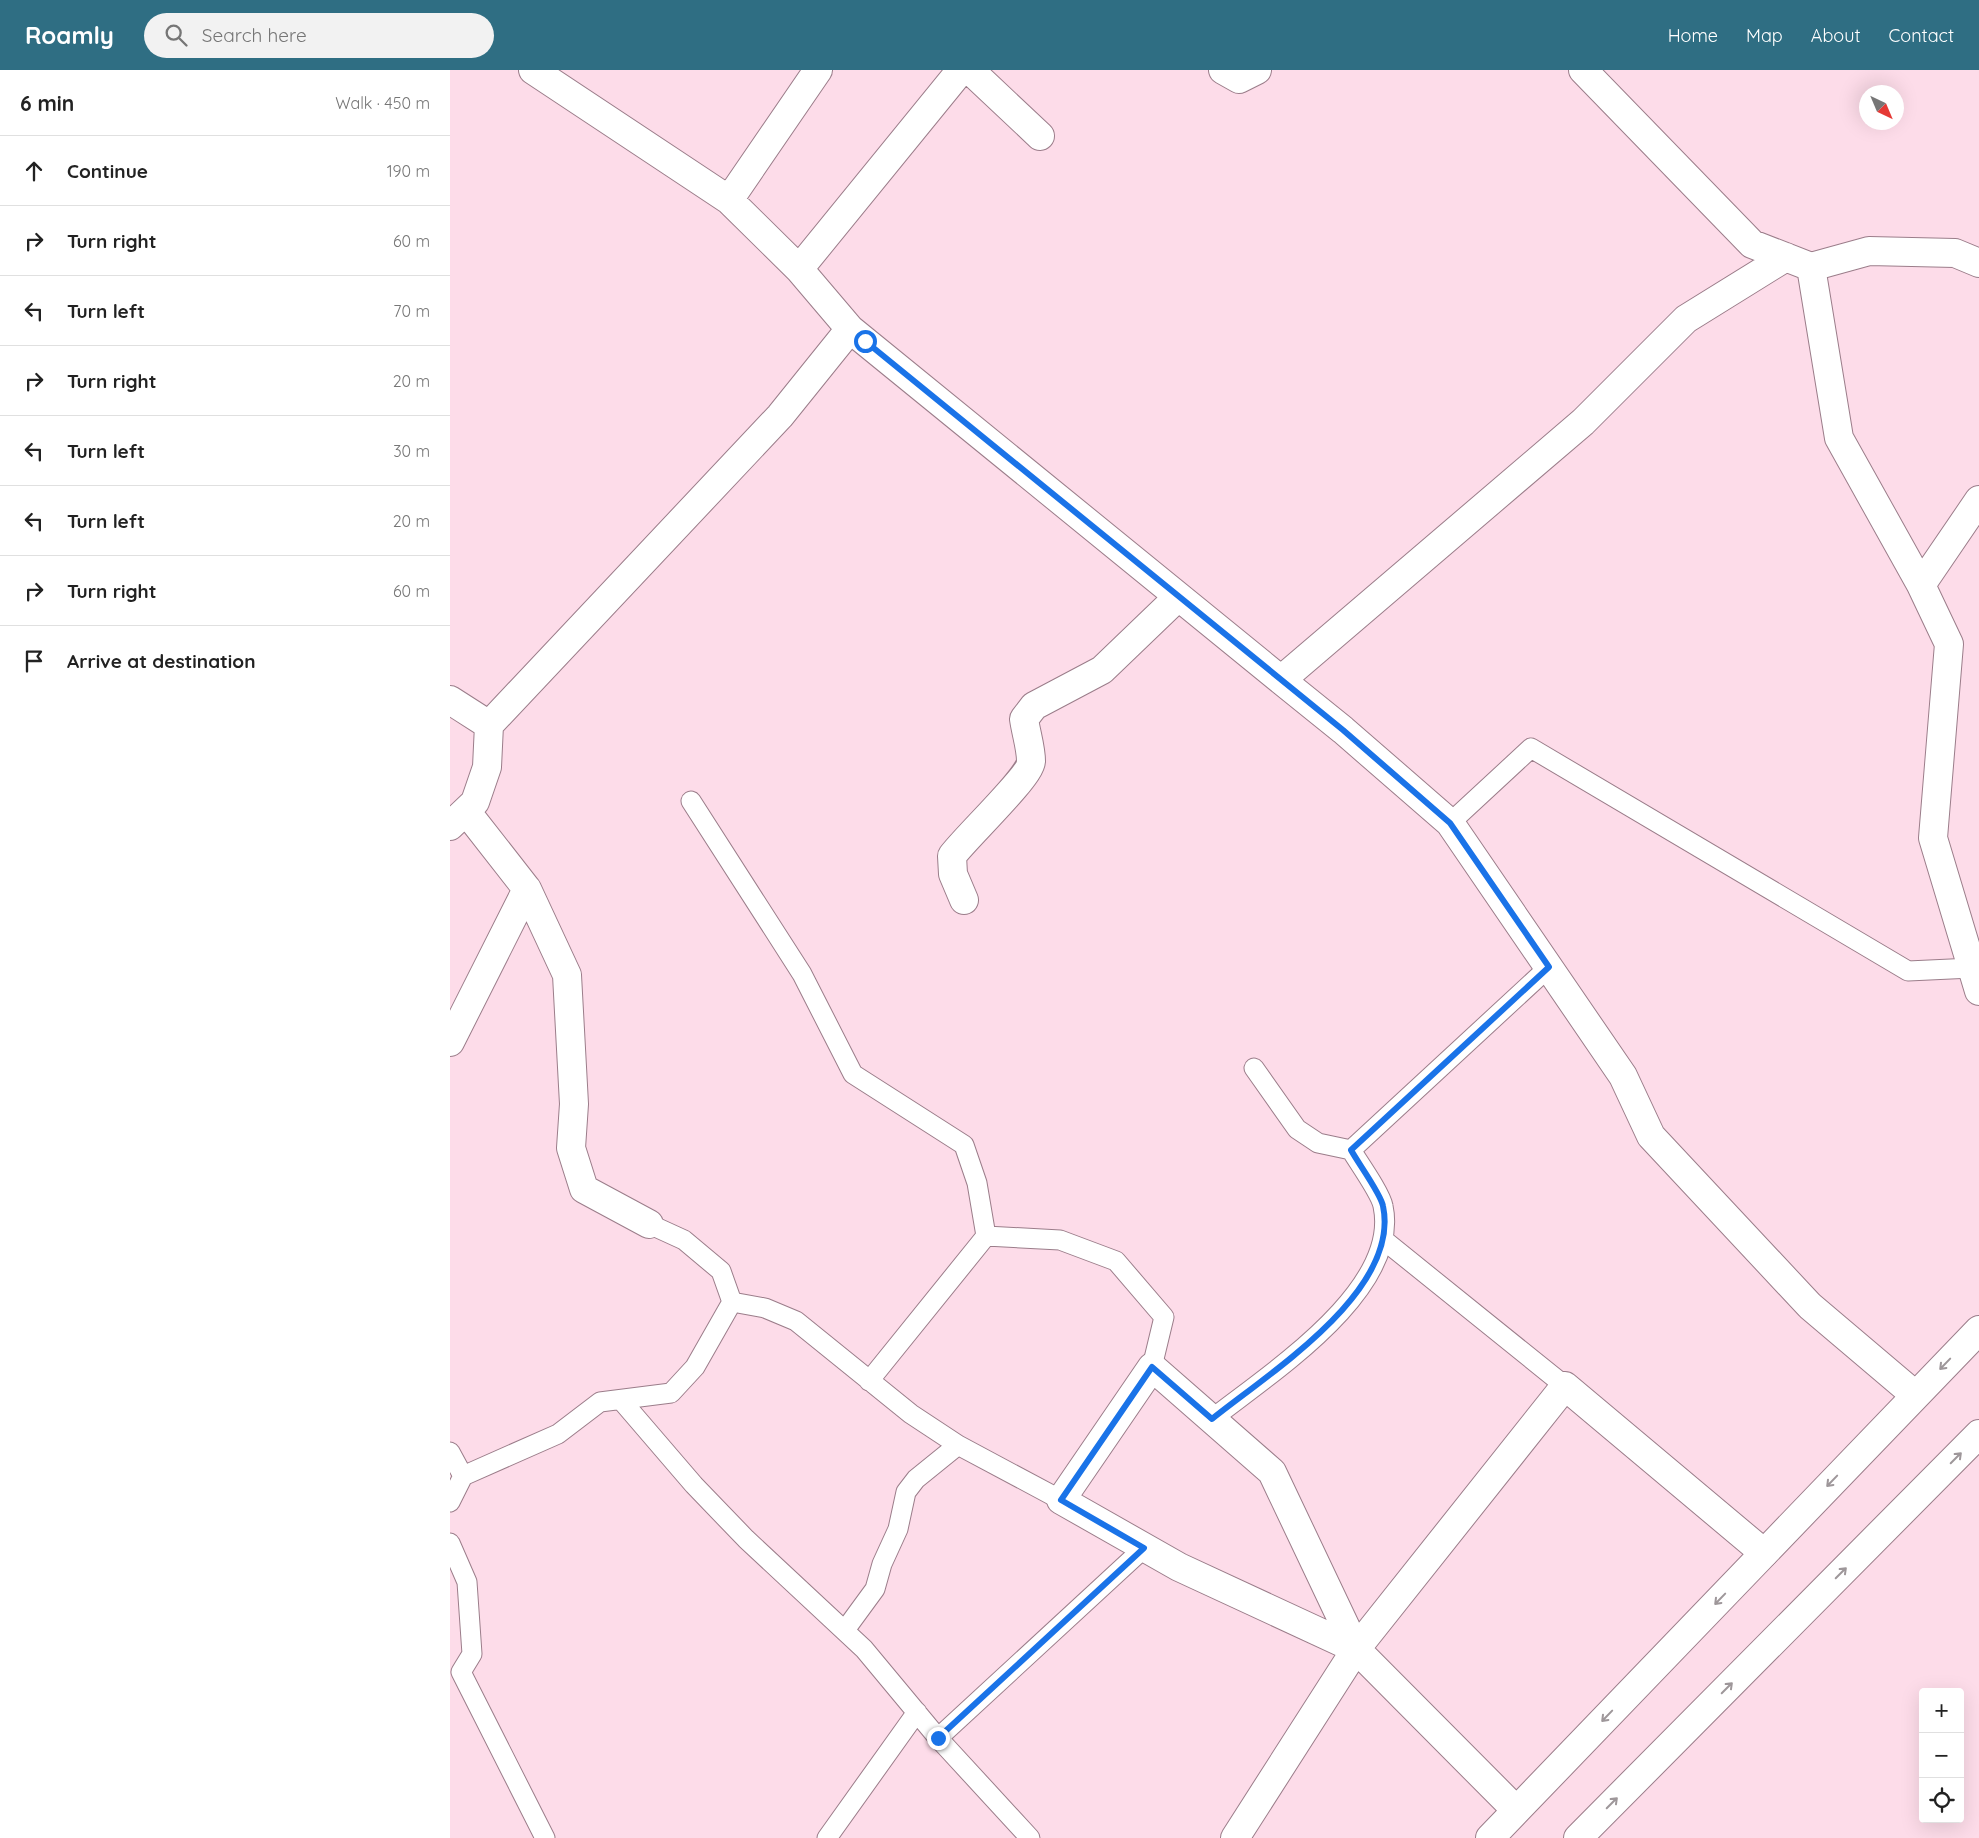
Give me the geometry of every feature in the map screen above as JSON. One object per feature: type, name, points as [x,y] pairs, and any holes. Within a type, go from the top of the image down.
[{"type":"street","points":[[533,70],[729,200],[799,269],[850,329],[1343,730],[1450,823],[1623,1076],[1651,1136],[1810,1306],[1914,1395]]},
{"type":"street","points":[[729,200],[818,70]]},
{"type":"street","points":[[799,269],[961,70]]},
{"type":"street","points":[[970,70],[1040,136]]},
{"type":"street","points":[[1223,70],[1239,79],[1256,70]]},
{"type":"street","points":[[1583,70],[1752,244],[1811,267],[1869,252],[1954,253],[1979,263]]},
{"type":"street","points":[[1281,680],[1583,422],[1686,320],[1786,257]]},
{"type":"street","points":[[1811,267],[1840,438],[1921,585],[1949,644],[1933,838],[1976,979]]},
{"type":"street","points":[[649,1224],[584,1189],[571,1148],[574,1104],[567,975],[526,889],[458,818],[475,802],[487,767],[489,725],[780,416],[850,329]]},
{"type":"street","points":[[1921,585],[1979,500]]},
{"type":"street","points":[[964,900],[953,874],[952,856],[963,840],[1025,776],[1032,763],[1024,719],[1034,706],[1102,670],[1178,596]]},
{"type":"street","points":[[450,700],[489,725]]},
{"type":"street","points":[[450,1042],[526,889]]},
{"type":"street","points":[[1490,1838],[1914,1395],[1979,1330]]},
{"type":"street","points":[[1356,1649],[1179,1567],[1061,1500],[1152,1367],[1272,1472],[1356,1649],[1516,1810]]},
{"type":"street","points":[[1236,1838],[1356,1649],[1565,1386],[1764,1553]]},
{"type":"street","points":[[1578,1838],[1979,1434]]},
{"type":"lane","points":[[1450,823],[1532,748],[1908,971],[1976,979]]},
{"type":"lane","points":[[691,802],[802,974],[853,1074],[964,1145],[977,1183],[986,1236],[869,1381]]},
{"type":"lane","points":[[1351,1150],[1549,967]]},
{"type":"lane","points":[[1212,1419],[1328,1327],[1365,1284],[1384,1240],[1383,1205],[1351,1150],[1318,1143],[1297,1129],[1254,1068]]},
{"type":"lane","points":[[649,1224],[684,1240],[720,1272],[732,1302]]},
{"type":"lane","points":[[986,1236],[1060,1240],[1116,1261],[1164,1317],[1152,1367]]},
{"type":"lane","points":[[1384,1240],[1565,1386]]},
{"type":"lane","points":[[732,1302],[765,1308],[796,1320],[911,1414],[958,1445],[1061,1500]]},
{"type":"lane","points":[[450,1502],[463,1476],[558,1434],[600,1402],[671,1393],[695,1367],[732,1302]]},
{"type":"lane","points":[[620,1400],[694,1485],[746,1540],[864,1649],[938,1738],[1030,1838]]},
{"type":"lane","points":[[845,1630],[875,1589],[884,1558],[898,1529],[906,1492],[916,1479],[958,1445]]},
{"type":"lane","points":[[450,1452],[463,1476]]},
{"type":"lane","points":[[450,1543],[467,1582],[472,1654],[461,1672],[545,1838]]},
{"type":"lane","points":[[938,1738],[1144,1548]]},
{"type":"lane","points":[[827,1838],[917,1712]]},
{"type":"route","points":[[865,341],[1343,730],[1450,823],[1549,967],[1351,1150],[1383,1205],[1384,1240],[1365,1284],[1328,1327],[1212,1419],[1152,1367],[1061,1500],[1144,1548],[938,1738]]}]
